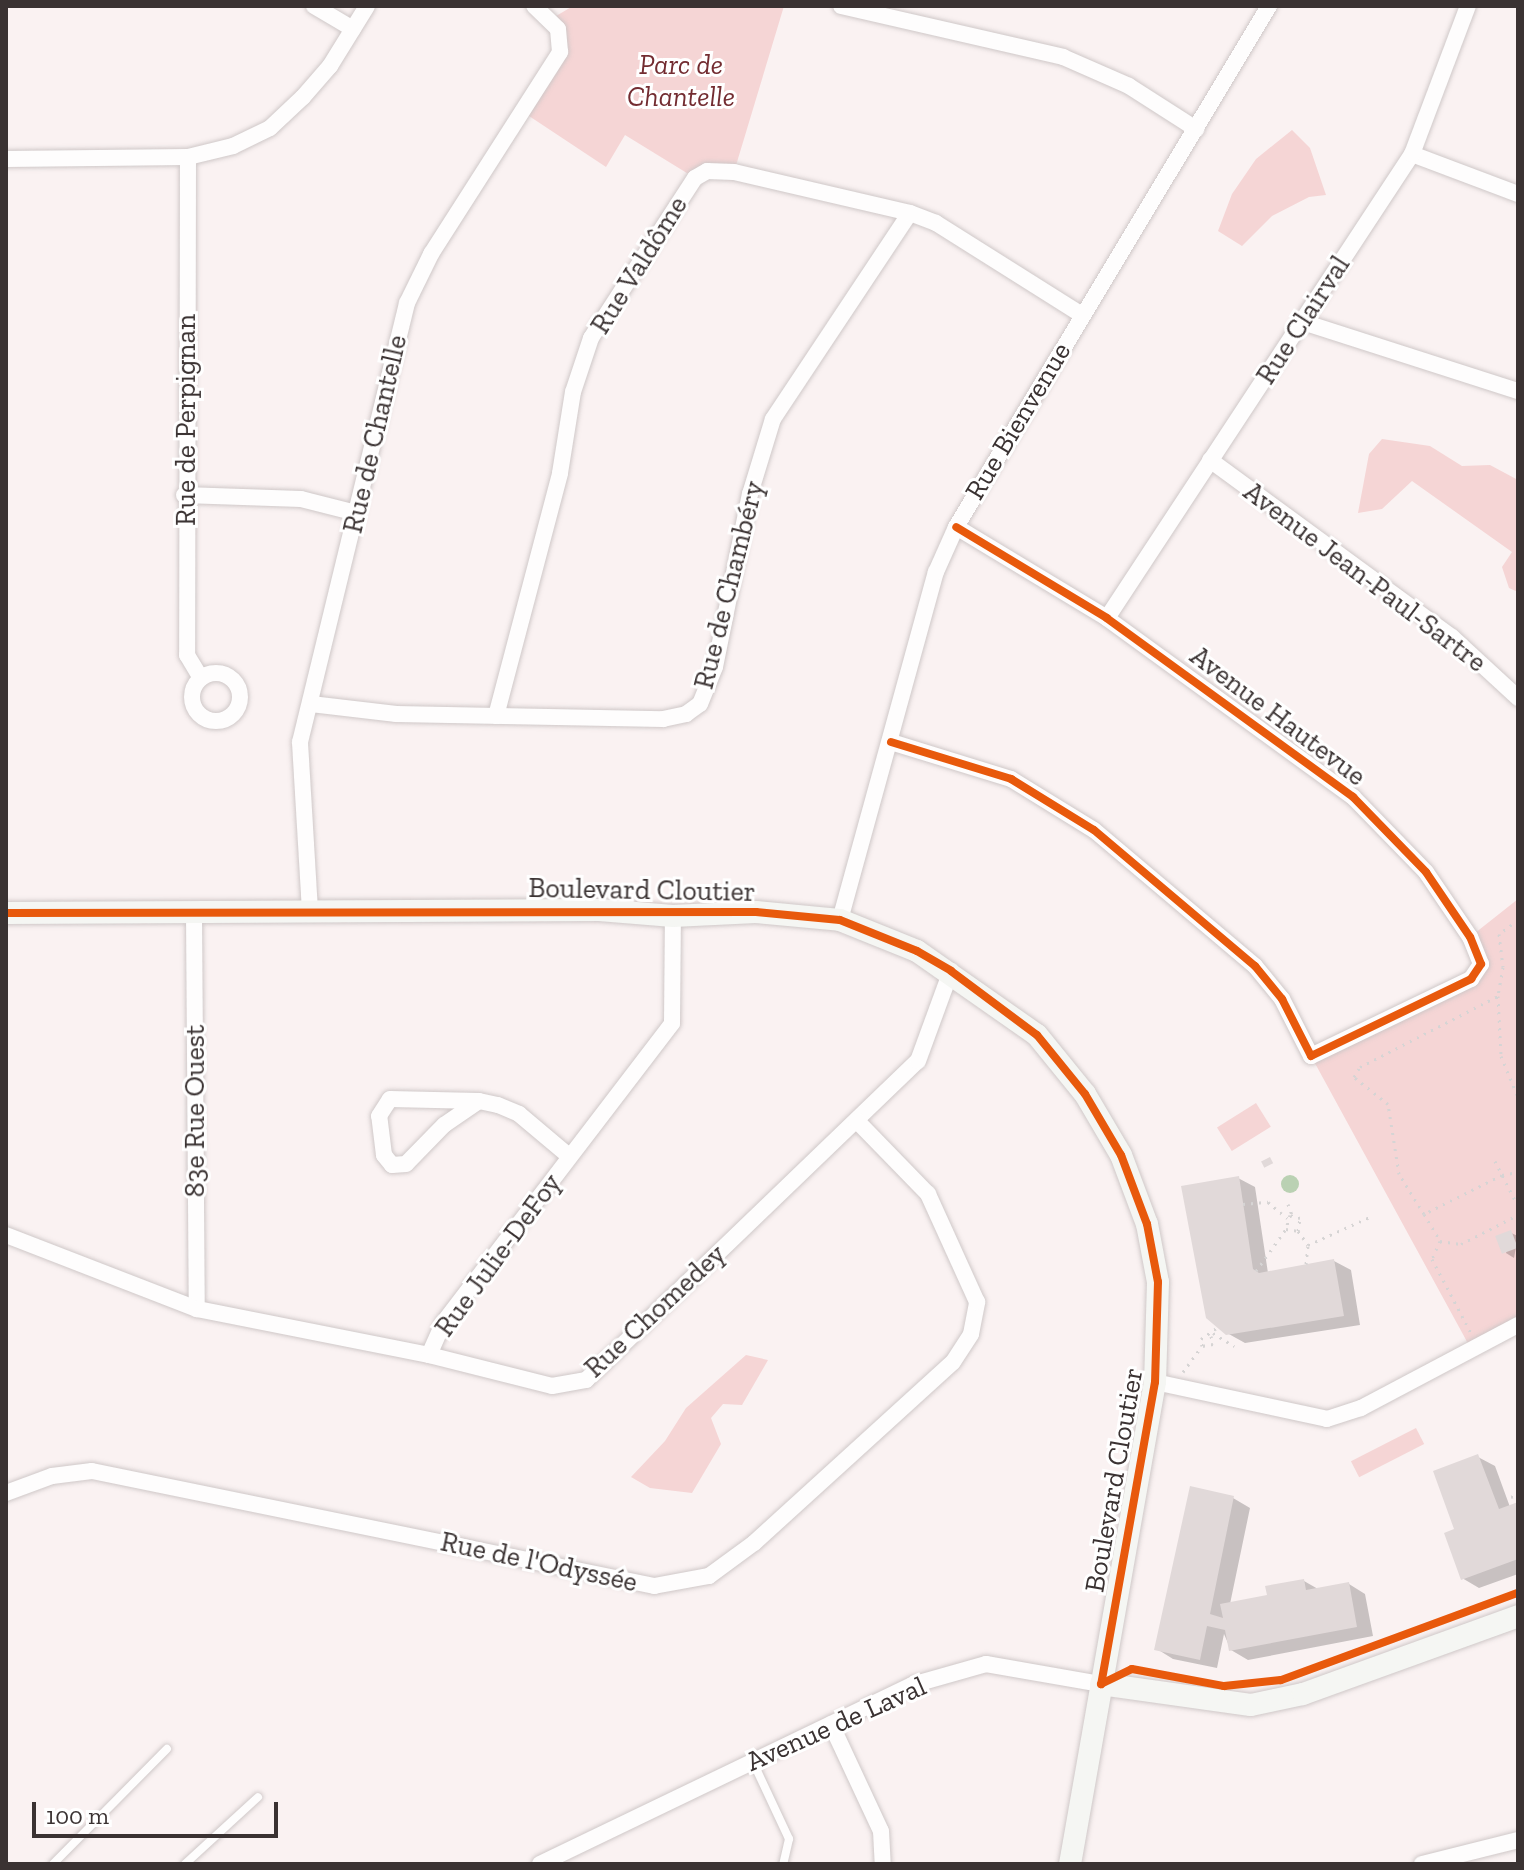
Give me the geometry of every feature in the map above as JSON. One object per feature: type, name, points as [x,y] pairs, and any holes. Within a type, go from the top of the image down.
[{"type":"street","points":[[314,6],[353,29]]},
{"type":"street","points":[[6,159],[188,157],[233,146],[270,128],[330,66],[367,6]]},
{"type":"street","name":"Rue de Chantelle","points":[[310,911],[300,742],[407,303],[431,254],[560,52],[558,29],[534,6]]},
{"type":"street","points":[[841,6],[1063,57],[1129,86],[1196,129]]},
{"type":"street","name":"Rue Bienvenue","points":[[840,920],[936,572],[956,527],[1269,6]]},
{"type":"street","name":"Rue Clairval","points":[[1107,618],[1412,154],[1468,6]]},
{"type":"street","points":[[1412,154],[1518,194]]},
{"type":"street","name":"Rue de Perpignan","points":[[188,157],[184,495],[187,655],[201,678]]},
{"type":"street","name":"Rue Valdôme","points":[[496,716],[560,473],[573,392],[591,338],[685,190],[707,171],[734,172],[910,213],[936,223],[1082,315]]},
{"type":"street","name":"Rue de Chambéry","points":[[311,704],[396,714],[663,719],[686,714],[700,704],[715,667],[750,494],[773,419],[910,213]]},
{"type":"street","points":[[1303,322],[1518,391]]},
{"type":"street","name":"Avenue Jean-Paul-Sartre","points":[[1210,460],[1452,637],[1518,698]]},
{"type":"street","points":[[184,495],[301,499],[356,513]]},
{"type":"street","name":"Avenue Hautevue","points":[[891,742],[1011,779],[1094,830],[1255,966],[1282,999],[1311,1056],[1471,979],[1481,964],[1478,953],[1426,872],[1353,797],[1107,618],[956,527]]},
{"type":"street","name":"Boulevard Cloutier","points":[[6,913],[599,910],[673,916],[756,912],[840,920],[917,951],[951,971],[1037,1035],[1085,1094],[1121,1155],[1147,1224],[1158,1282],[1164,1384],[1101,1684],[1070,1864]]},
{"type":"street","name":"83e Rue Ouest","points":[[194,913],[197,1309]]},
{"type":"street","name":"Rue Julie-DeFoy","points":[[429,1355],[443,1323],[672,1023],[673,916]]},
{"type":"street","name":"Rue Chomedey","points":[[6,1235],[197,1309],[429,1355],[552,1386],[586,1380],[918,1061],[951,971]]},
{"type":"street","name":"Rue Julie-DeFoy","points":[[479,1101],[444,1125],[406,1164],[392,1165],[384,1155],[379,1116],[390,1099],[479,1101],[519,1114],[569,1156]]},
{"type":"street","name":"Rue de l'Odyssée","points":[[6,1493],[52,1476],[92,1471],[654,1586],[709,1576],[754,1543],[953,1362],[971,1334],[977,1302],[928,1194],[857,1121]]},
{"type":"street","points":[[1164,1384],[1327,1419],[1361,1408],[1518,1325]]},
{"type":"street","name":"Avenue de Laval","points":[[540,1864],[912,1685],[986,1664],[1251,1705],[1303,1694],[1518,1616]]},
{"type":"street","points":[[831,1724],[881,1831],[883,1864]]},
{"type":"street","points":[[1422,1864],[1518,1840]]},
{"type":"lane","points":[[53,1864],[167,1749]]},
{"type":"lane","points":[[753,1761],[789,1839],[783,1864]]},
{"type":"lane","points":[[185,1864],[258,1797]]},
{"type":"path","points":[[1518,920],[1499,934],[1503,967],[1498,996],[1501,1056],[1518,1097]]},
{"type":"path","points":[[1440,1241],[1399,1174],[1388,1104],[1354,1077],[1360,1067],[1498,996]]},
{"type":"path","points":[[1495,1161],[1518,1206]]},
{"type":"path","points":[[1424,1214],[1502,1175],[1518,1172]]},
{"type":"path","points":[[1243,1204],[1268,1202],[1287,1218]]},
{"type":"path","points":[[1288,1204],[1292,1215],[1300,1218],[1298,1231],[1308,1245],[1306,1264]]},
{"type":"path","points":[[1287,1218],[1292,1215]]},
{"type":"path","points":[[1440,1241],[1461,1244],[1518,1215]]},
{"type":"path","points":[[1308,1245],[1372,1216]]},
{"type":"path","points":[[1256,1271],[1286,1229],[1287,1218]]},
{"type":"path","points":[[1286,1229],[1298,1231]]},
{"type":"path","points":[[1440,1241],[1432,1259],[1478,1346]]},
{"type":"path","points":[[1202,1346],[1201,1339],[1217,1328]]},
{"type":"path","points":[[1164,1384],[1202,1346],[1213,1344],[1212,1334]]},
{"type":"path","points":[[1212,1334],[1234,1346]]},
{"type":"path","points":[[1511,1497],[1518,1494]]},
{"type":"green space","name":"Parc de Chantelle","points":[[573,6],[784,6],[734,172],[695,178],[625,135],[606,167],[523,112],[554,64],[551,19]]},
{"type":"green space","points":[[1292,130],[1310,148],[1326,195],[1309,197],[1272,216],[1242,246],[1218,231],[1232,194],[1256,159]]},
{"type":"green space","points":[[1382,439],[1430,446],[1462,466],[1490,465],[1518,480],[1518,592],[1509,588],[1502,567],[1512,552],[1412,481],[1382,509],[1358,513],[1369,454]]},
{"type":"green space","points":[[1518,899],[1518,1325],[1471,1349],[1311,1056],[1471,979],[1481,963],[1470,937]]},
{"type":"green space","points":[[1256,1103],[1271,1127],[1232,1151],[1217,1127]]},
{"type":"green space","points":[[746,1355],[768,1360],[742,1405],[723,1404],[711,1418],[721,1444],[692,1493],[650,1488],[631,1477],[665,1441],[686,1408]]},
{"type":"green space","points":[[1416,1428],[1424,1444],[1359,1477],[1351,1461]]},
{"type":"shaded area","points":[[1286,1175],[1294,1175],[1299,1184],[1297,1191],[1286,1193],[1281,1188],[1281,1180]]},
{"type":"building","points":[[1270,1157],[1273,1163],[1264,1168],[1261,1162]]},
{"type":"building","points":[[1239,1176],[1253,1269],[1259,1273],[1334,1259],[1344,1316],[1226,1335],[1206,1318],[1181,1186]]},
{"type":"building","points":[[1511,1230],[1518,1248],[1502,1254],[1495,1236]]},
{"type":"building","points":[[1478,1454],[1499,1509],[1518,1502],[1518,1559],[1461,1580],[1444,1533],[1454,1529],[1433,1471]]},
{"type":"building","points":[[1190,1486],[1234,1496],[1210,1614],[1223,1618],[1220,1604],[1267,1595],[1265,1586],[1304,1579],[1306,1590],[1349,1582],[1357,1627],[1229,1651],[1225,1630],[1207,1626],[1200,1660],[1154,1650]]},
{"type":"cycle path","points":[[891,742],[1011,779],[1094,830],[1255,966],[1282,999],[1311,1056],[1471,979],[1481,964],[1470,937],[1426,872],[1353,797],[1107,618],[956,527]]},
{"type":"cycle path","points":[[6,913],[756,912],[840,920],[917,951],[951,971],[1037,1035],[1085,1094],[1121,1155],[1147,1224],[1158,1282],[1155,1382],[1101,1684]]},
{"type":"cycle path","points":[[1101,1684],[1132,1669],[1224,1686],[1281,1680],[1518,1593]]}]
